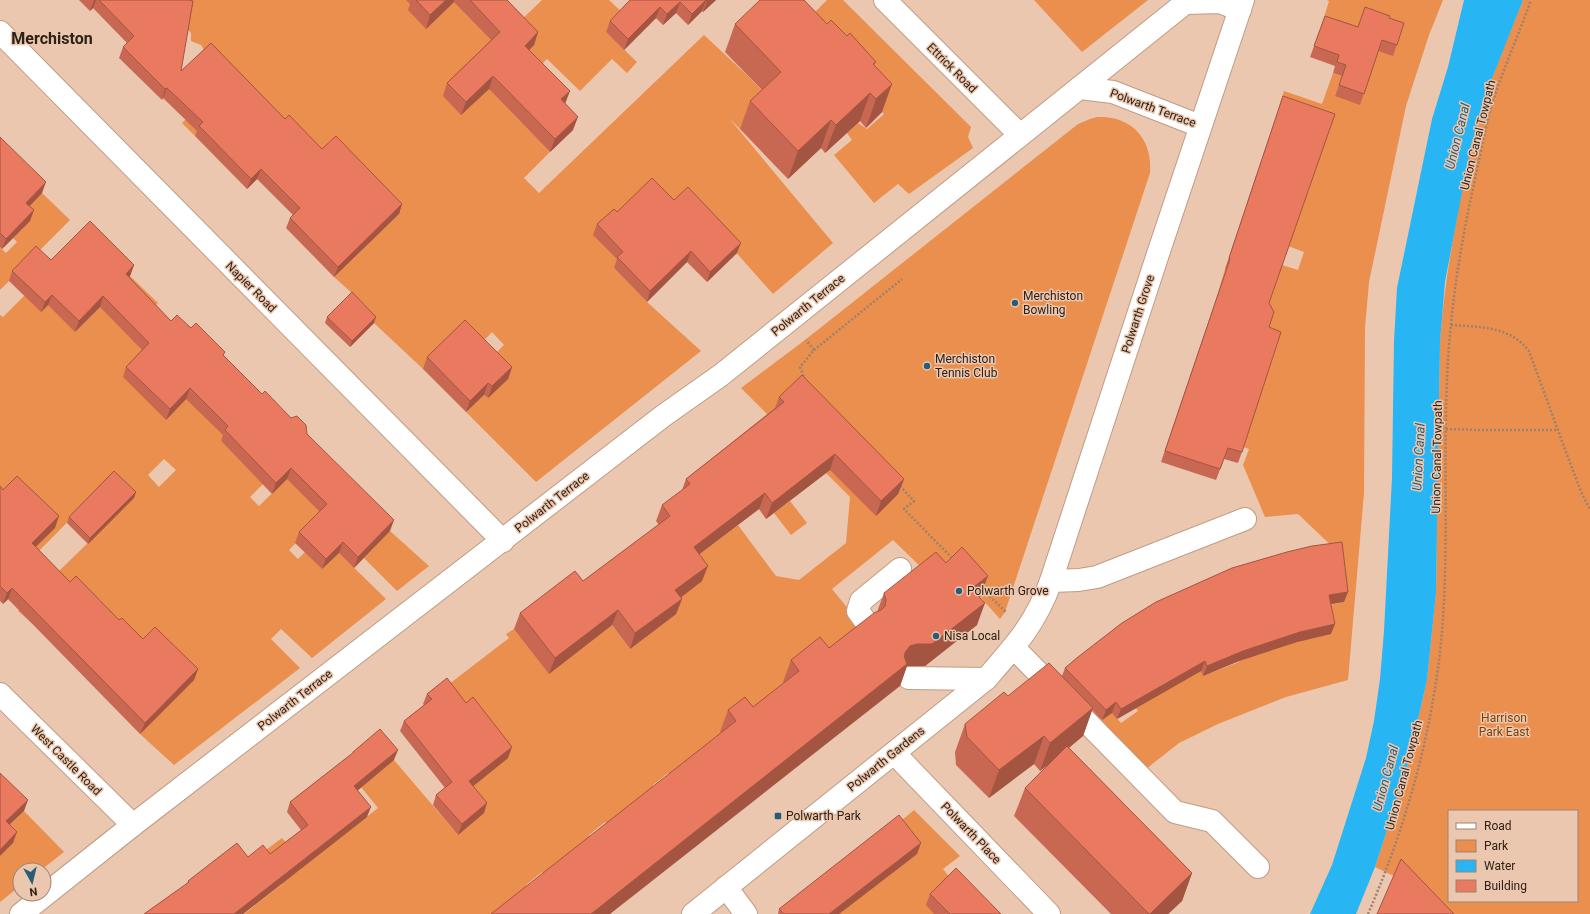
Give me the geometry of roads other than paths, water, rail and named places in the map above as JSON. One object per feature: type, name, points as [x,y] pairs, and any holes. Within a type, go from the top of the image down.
[{"type":"street","name":"Ettrick Road","points":[[885,0],[1020,135]]},
{"type":"street","name":"Polwarth Terrace","points":[[21,914],[133,825],[657,421],[721,375],[1188,1],[1220,2],[1242,5],[1200,126],[1113,92],[1080,88]]},
{"type":"street","name":"Napier Road","points":[[0,32],[502,541]]},
{"type":"street","name":"Polwarth Grove","points":[[1051,581],[1200,126]]},
{"type":"street","points":[[1051,581],[1079,580],[1097,576],[1245,519]]},
{"type":"street","points":[[866,622],[858,611],[860,601],[900,569]]},
{"type":"street","name":"Polwarth Gardens","points":[[693,914],[986,679],[1014,648],[1034,618],[1041,606],[1051,581]]},
{"type":"street","points":[[1014,648],[1175,812],[1212,821],[1258,867]]},
{"type":"street","points":[[909,678],[986,679]]},
{"type":"street","name":"West Castle Road","points":[[0,694],[133,825]]},
{"type":"street","name":"Polwarth Place","points":[[894,753],[1049,914]]},
{"type":"street","points":[[726,887],[746,914]]},
{"type":"water","name":"Union Canal","points":[[1464,0],[1523,0],[1491,81],[1471,145],[1445,282],[1440,342],[1436,593],[1427,680],[1407,768],[1375,867],[1356,914],[1310,914],[1332,865],[1366,758],[1374,721],[1380,679],[1384,631],[1392,478],[1394,341],[1397,288],[1432,119],[1448,67]]},
{"type":"place","name":"Merchiston Bowling","points":[[1015,303]]},
{"type":"place","name":"Merchiston Tennis Club","points":[[927,366]]},
{"type":"place","name":"Polwarth Grove","points":[[959,591]]},
{"type":"place","name":"Nisa Local","points":[[936,636]]},
{"type":"place","name":"Polwarth Park","points":[[778,816]]},
{"type":"district","name":"Merchiston","points":[[52,38]]},
{"type":"park label","name":"Harrison Park East","points":[[1504,725]]}]
